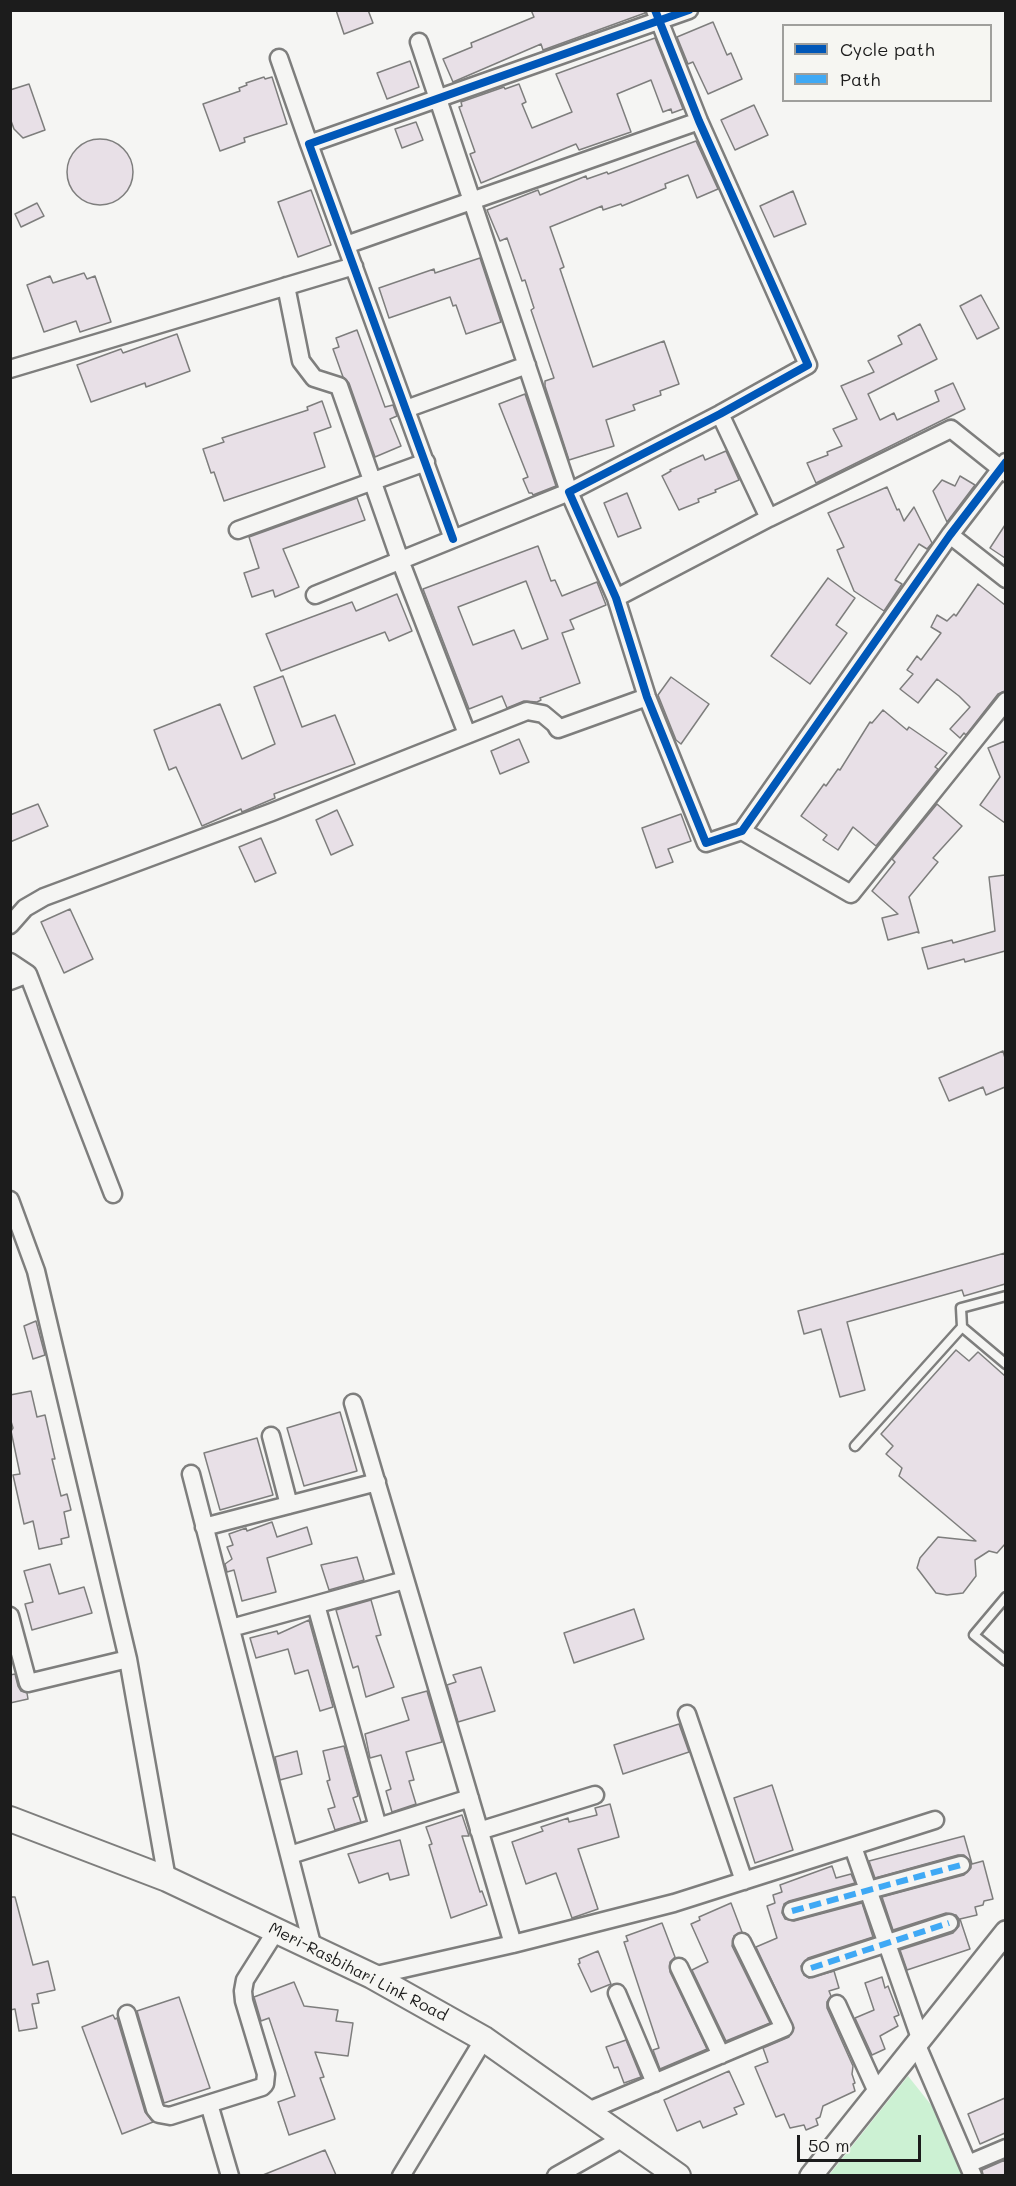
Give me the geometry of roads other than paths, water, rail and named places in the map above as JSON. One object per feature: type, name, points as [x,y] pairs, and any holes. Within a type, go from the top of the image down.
[{"type":"main road","name":"Meri-Rasbihari Link Road","points":[[10,1819],[167,1879],[372,1976],[484,2039],[678,2175]]},
{"type":"street","points":[[309,144],[437,99],[657,16],[689,10]]},
{"type":"street","points":[[315,596],[569,492],[720,414],[808,365],[699,121],[657,16]]},
{"type":"street","points":[[419,42],[569,492],[616,598],[647,697],[706,843],[742,831],[950,535],[1004,468],[951,429],[769,518],[616,598]]},
{"type":"street","points":[[279,58],[453,539]]},
{"type":"street","points":[[346,245],[699,121]]},
{"type":"street","points":[[10,369],[354,266]]},
{"type":"street","points":[[286,286],[301,361],[314,378],[339,386],[400,560],[467,734]]},
{"type":"street","points":[[406,409],[527,365]]},
{"type":"street","points":[[720,414],[769,518]]},
{"type":"street","points":[[238,530],[426,462]]},
{"type":"street","points":[[950,535],[1005,579]]},
{"type":"street","points":[[10,925],[25,908],[44,897],[272,812],[527,711],[543,714],[558,729],[647,697]]},
{"type":"street","points":[[742,831],[851,894],[1005,701]]},
{"type":"street","points":[[10,962],[28,974],[113,1194]]},
{"type":"street","points":[[10,981],[28,974]]},
{"type":"street","points":[[10,1200],[36,1271],[128,1659],[167,1879]]},
{"type":"street","points":[[353,1403],[513,1944]]},
{"type":"street","points":[[271,1436],[290,1504]]},
{"type":"street","points":[[191,1474],[313,1948]]},
{"type":"street","points":[[204,1527],[376,1482]]},
{"type":"street","points":[[231,1628],[405,1580]]},
{"type":"street","points":[[316,1605],[378,1827]]},
{"type":"street","points":[[10,1616],[28,1683],[128,1659]]},
{"type":"street","points":[[687,1714],[744,1881]]},
{"type":"street","points":[[479,1831],[595,1795]]},
{"type":"street","points":[[290,1856],[470,1798]]},
{"type":"street","points":[[372,1976],[513,1944],[674,1903],[935,1820]]},
{"type":"street","points":[[853,1847],[918,2041],[970,2170],[1005,2148]]},
{"type":"street","points":[[792,1911],[962,1865]]},
{"type":"street","points":[[811,1968],[950,1923]]},
{"type":"street","points":[[128,2014],[154,2109],[159,2114],[170,2116],[265,2084],[266,2074],[243,1991],[245,1980],[276,1931]]},
{"type":"street","points":[[811,2175],[1005,1932]]},
{"type":"street","points":[[588,2111],[784,2028],[742,1942]]},
{"type":"street","points":[[679,1966],[721,2055]]},
{"type":"street","points":[[617,1993],[655,2083]]},
{"type":"street","points":[[837,2004],[877,2092]]},
{"type":"street","points":[[401,2175],[484,2039]]},
{"type":"street","points":[[209,2104],[230,2175]]},
{"type":"street","points":[[556,2175],[623,2138]]},
{"type":"lane","points":[[855,1446],[962,1327],[961,1308],[1005,1296]]},
{"type":"lane","points":[[962,1327],[1005,1364]]},
{"type":"lane","points":[[1005,1597],[974,1635],[1005,1661]]}]
